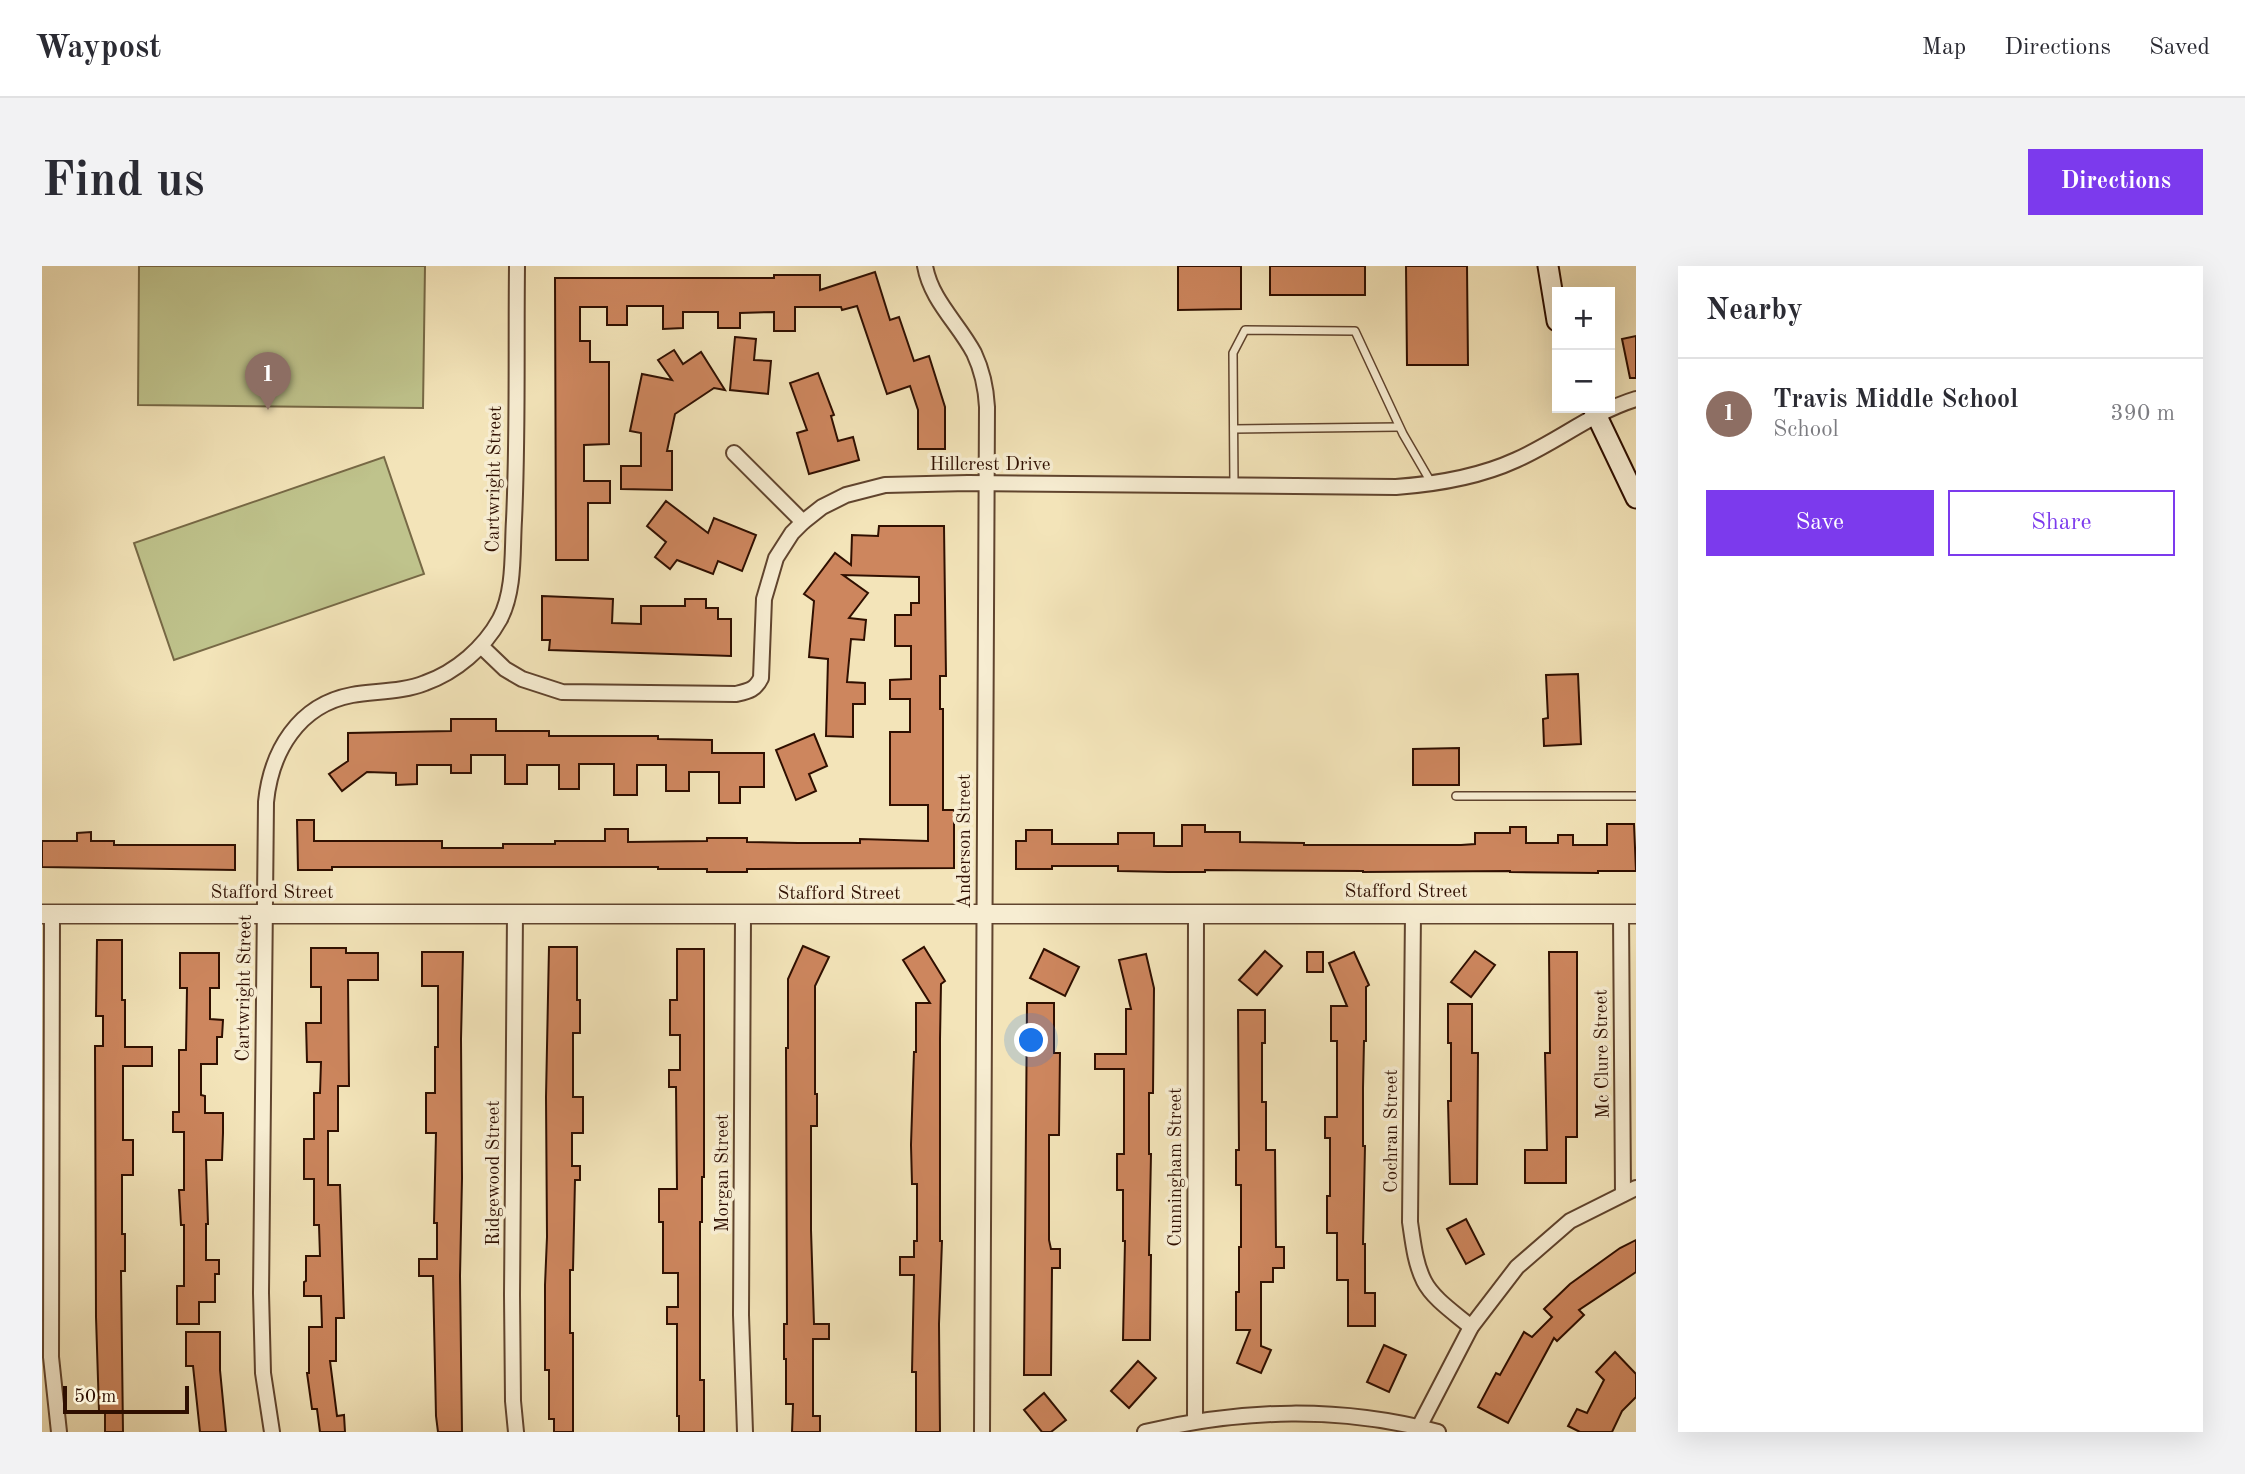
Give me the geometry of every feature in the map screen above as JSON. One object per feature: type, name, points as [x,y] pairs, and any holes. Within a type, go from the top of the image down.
[{"type":"main road","points":[[1548,266],[1552,290]]},
{"type":"main road","points":[[1595,413],[1636,498]]},
{"type":"street","name":"Cartwright Street","points":[[272,1432],[263,1373],[261,1293],[266,802],[271,767],[294,729],[327,704],[349,696],[423,684],[449,672],[481,646],[501,616],[511,575],[515,487],[517,266]]},
{"type":"street","name":"Anderson Street","points":[[925,266],[939,303],[975,355],[985,387],[987,407],[982,1432]]},
{"type":"street","name":"Hillcrest Drive","points":[[1615,406],[1636,399]]},
{"type":"street","name":"Hillcrest Drive","points":[[481,646],[505,669],[522,679],[562,692],[736,694],[750,691],[761,678],[764,599],[776,558],[792,533],[803,522],[822,507],[846,495],[885,485],[1396,487],[1433,484],[1517,460],[1593,413]]},
{"type":"street","points":[[734,453],[803,522]]},
{"type":"street","name":"Cochran Street","points":[[1413,913],[1410,1222],[1414,1253],[1424,1282],[1471,1327]]},
{"type":"street","points":[[47,914],[51,1357],[59,1432]]},
{"type":"street","name":"Stafford Street","points":[[47,914],[1628,914]]},
{"type":"street","name":"Ridgewood Street","points":[[515,914],[512,1295],[516,1432]]},
{"type":"street","name":"Cunningham Street","points":[[1195,1420],[1196,914]]},
{"type":"street","name":"Mc Clure Street","points":[[1628,914],[1630,1191]]},
{"type":"street","name":"Morgan Street","points":[[743,915],[741,1315],[745,1432]]},
{"type":"street","points":[[1419,1427],[1471,1327],[1517,1267],[1570,1221],[1630,1191]]},
{"type":"street","points":[[1145,1432],[1195,1420],[1265,1413],[1323,1413],[1373,1418],[1438,1432]]},
{"type":"lane","points":[[1234,486],[1233,353],[1245,330],[1355,331],[1399,426],[1433,484]]},
{"type":"lane","points":[[1234,429],[1399,426]]},
{"type":"lane","points":[[1456,796],[1636,796]]},
{"type":"green space","points":[[139,266],[425,266],[423,408],[138,405]]},
{"type":"green space","points":[[384,457],[424,574],[174,660],[134,543]]},
{"type":"building","points":[[1178,266],[1241,266],[1241,309],[1178,310]]},
{"type":"building","points":[[1270,266],[1365,266],[1365,295],[1270,295]]},
{"type":"building","points":[[1406,266],[1467,266],[1468,365],[1407,365]]},
{"type":"building","points":[[875,272],[890,320],[899,317],[914,361],[929,356],[945,407],[945,449],[918,449],[918,410],[910,386],[887,394],[857,306],[842,310],[841,307],[795,307],[795,331],[774,331],[774,312],[740,313],[740,328],[718,328],[718,312],[683,312],[683,328],[663,329],[663,306],[627,306],[627,325],[607,325],[607,307],[580,307],[580,341],[590,341],[590,362],[609,362],[609,444],[584,445],[584,481],[610,481],[610,503],[588,503],[588,560],[556,560],[555,278],[774,278],[774,275],[820,275],[820,290]]},
{"type":"building","points":[[1636,336],[1636,378],[1630,378],[1622,339]]},
{"type":"building","points":[[735,337],[756,339],[754,360],[771,361],[768,394],[730,390]]},
{"type":"building","points":[[674,350],[683,364],[701,352],[725,390],[714,388],[675,414],[667,451],[672,451],[672,490],[621,489],[621,466],[641,466],[641,433],[630,431],[642,374],[672,380],[658,360]]},
{"type":"building","points":[[818,373],[834,415],[831,416],[838,441],[853,437],[859,460],[809,474],[797,433],[807,430],[790,383]]},
{"type":"building","points":[[666,501],[708,533],[714,518],[756,535],[742,571],[718,561],[713,574],[677,560],[670,569],[655,557],[666,542],[647,526]]},
{"type":"building","points":[[879,526],[944,526],[946,676],[940,676],[940,709],[943,709],[943,810],[954,810],[954,868],[747,869],[747,872],[707,872],[707,869],[658,867],[332,867],[332,870],[298,870],[297,820],[314,820],[314,841],[442,841],[442,848],[503,848],[503,844],[605,841],[605,829],[628,829],[628,842],[707,841],[707,838],[747,838],[747,842],[798,843],[860,843],[860,839],[928,841],[928,805],[890,805],[890,732],[910,732],[910,699],[890,699],[890,680],[911,679],[911,646],[895,646],[895,615],[911,615],[911,603],[919,603],[919,577],[843,575],[868,593],[849,618],[866,620],[864,640],[851,639],[847,682],[865,683],[865,704],[853,704],[853,737],[826,736],[828,659],[809,657],[814,601],[804,594],[835,553],[851,565],[852,535],[878,536]]},
{"type":"building","points":[[542,596],[613,599],[612,623],[641,624],[641,606],[685,606],[685,599],[706,599],[706,608],[718,608],[718,619],[731,619],[731,656],[549,650],[550,640],[542,640]]},
{"type":"building","points":[[1578,674],[1581,744],[1544,746],[1543,719],[1548,718],[1546,675]]},
{"type":"building","points":[[451,719],[496,719],[496,731],[549,731],[549,736],[658,736],[658,739],[712,740],[712,753],[764,753],[764,787],[740,787],[740,803],[719,803],[719,772],[689,772],[689,791],[666,791],[666,765],[637,765],[637,795],[614,795],[614,764],[579,764],[579,789],[559,789],[559,765],[527,765],[527,784],[505,784],[505,755],[471,755],[471,773],[451,773],[451,765],[417,765],[417,784],[396,785],[396,773],[367,772],[342,791],[329,774],[348,761],[348,733],[451,731]]},
{"type":"building","points":[[814,734],[827,766],[809,774],[816,791],[796,800],[776,750]]},
{"type":"building","points":[[1459,748],[1459,785],[1413,785],[1413,749]]},
{"type":"building","points":[[1607,824],[1634,824],[1636,871],[1168,872],[1118,871],[1118,866],[1016,869],[1016,841],[1026,841],[1026,830],[1052,830],[1052,844],[1118,844],[1118,833],[1154,833],[1154,846],[1182,846],[1182,825],[1205,825],[1205,832],[1240,832],[1240,842],[1304,845],[1461,845],[1475,844],[1475,833],[1510,833],[1510,827],[1526,827],[1526,843],[1558,843],[1558,835],[1573,835],[1573,845],[1607,845]]},
{"type":"building","points":[[91,832],[91,841],[114,841],[114,845],[235,845],[235,870],[42,867],[42,841],[77,841],[77,833]]},
{"type":"building","points":[[97,940],[122,940],[125,1047],[152,1047],[152,1066],[123,1066],[123,1140],[133,1140],[133,1175],[122,1175],[122,1234],[125,1234],[125,1271],[121,1271],[123,1432],[105,1432],[105,1411],[99,1411],[95,1046],[103,1046],[103,1016],[96,1016]]},
{"type":"building","points":[[803,946],[829,957],[815,986],[817,1126],[811,1126],[814,1324],[829,1324],[829,1339],[813,1339],[813,1416],[820,1416],[820,1432],[792,1432],[793,1404],[786,1404],[784,1359],[784,1324],[787,1324],[788,979]]},
{"type":"building","points":[[549,947],[577,947],[577,1000],[580,1000],[580,1033],[573,1033],[573,1097],[583,1097],[583,1133],[572,1133],[572,1166],[580,1166],[580,1180],[575,1180],[573,1270],[570,1270],[573,1432],[554,1432],[554,1419],[549,1419],[549,1370],[545,1370]]},
{"type":"building","points":[[924,947],[945,981],[941,984],[940,1039],[940,1432],[916,1432],[916,1372],[912,1372],[914,1275],[900,1275],[900,1257],[914,1257],[914,1241],[917,1241],[917,1184],[912,1184],[911,1145],[916,1003],[930,1003],[903,960]]},
{"type":"building","points":[[311,948],[346,948],[346,953],[378,953],[378,980],[348,980],[349,1086],[338,1086],[338,1131],[328,1131],[328,1185],[340,1185],[344,1318],[336,1318],[336,1361],[330,1361],[337,1416],[344,1415],[345,1432],[320,1432],[317,1409],[312,1409],[307,1373],[309,1327],[322,1327],[321,1296],[304,1296],[306,1256],[320,1256],[319,1225],[314,1225],[314,1179],[304,1179],[304,1139],[314,1139],[314,1093],[320,1093],[321,1062],[307,1062],[306,1023],[321,1023],[321,987],[311,987]]},
{"type":"building","points":[[677,949],[704,949],[704,1177],[700,1222],[700,1380],[704,1380],[704,1432],[679,1432],[677,1324],[667,1324],[667,1307],[678,1307],[678,1273],[663,1273],[663,1222],[659,1222],[659,1189],[677,1189],[676,1087],[669,1087],[669,1070],[680,1070],[680,1035],[670,1035],[670,1000],[677,1000]]},
{"type":"building","points":[[1044,949],[1079,967],[1065,996],[1030,978]]},
{"type":"building","points":[[1265,951],[1282,966],[1257,995],[1239,980]]},
{"type":"building","points":[[1475,951],[1495,965],[1471,997],[1451,982]]},
{"type":"building","points":[[422,952],[463,952],[460,1276],[462,1432],[438,1432],[433,1276],[419,1276],[419,1259],[437,1259],[437,1223],[434,1223],[436,1133],[426,1133],[426,1093],[435,1093],[438,986],[422,986]]},
{"type":"building","points":[[1307,952],[1323,952],[1323,972],[1307,972]]},
{"type":"building","points":[[1354,952],[1369,985],[1366,987],[1364,1041],[1363,1244],[1365,1293],[1375,1293],[1375,1326],[1348,1326],[1348,1280],[1337,1280],[1337,1233],[1327,1233],[1330,1138],[1325,1138],[1325,1117],[1337,1117],[1337,1041],[1331,1041],[1331,1006],[1347,1006],[1329,963]]},
{"type":"building","points":[[1549,952],[1577,952],[1577,1137],[1566,1137],[1566,1183],[1525,1183],[1525,1150],[1547,1150],[1545,1053],[1550,1053]]},
{"type":"building","points":[[180,953],[219,953],[219,988],[210,988],[210,1019],[223,1020],[222,1037],[217,1037],[217,1064],[201,1064],[201,1095],[205,1096],[205,1113],[223,1113],[223,1133],[222,1160],[206,1160],[206,1260],[219,1260],[219,1274],[215,1274],[215,1302],[199,1302],[199,1324],[177,1324],[177,1286],[184,1286],[184,1225],[181,1225],[179,1190],[184,1190],[184,1132],[173,1132],[173,1112],[179,1112],[179,1050],[186,1050],[187,988],[180,988]]},
{"type":"building","points":[[1146,954],[1154,988],[1153,1093],[1149,1093],[1150,1340],[1123,1340],[1125,1241],[1123,1190],[1117,1190],[1117,1154],[1124,1154],[1124,1069],[1095,1069],[1095,1054],[1126,1054],[1126,1009],[1131,1009],[1119,960]]},
{"type":"building","points":[[1027,1003],[1054,1003],[1054,1053],[1060,1053],[1059,1135],[1049,1135],[1049,1240],[1051,1249],[1060,1249],[1060,1268],[1052,1268],[1051,1375],[1024,1375]]},
{"type":"building","points":[[1448,1004],[1472,1004],[1472,1053],[1478,1053],[1477,1184],[1450,1184],[1448,1101],[1451,1101],[1451,1043],[1448,1043]]},
{"type":"building","points":[[1238,1010],[1265,1010],[1262,1102],[1266,1102],[1266,1150],[1275,1150],[1276,1247],[1284,1247],[1284,1268],[1273,1268],[1273,1282],[1261,1282],[1261,1346],[1271,1350],[1261,1373],[1237,1363],[1250,1330],[1236,1330],[1236,1292],[1239,1292],[1241,1247],[1241,1185],[1236,1185],[1236,1150],[1239,1150]]},
{"type":"building","points":[[1466,1219],[1484,1254],[1466,1264],[1447,1229]]},
{"type":"building","points":[[1636,1240],[1636,1272],[1579,1310],[1584,1315],[1557,1341],[1554,1338],[1508,1423],[1478,1407],[1496,1373],[1500,1375],[1524,1332],[1532,1337],[1552,1317],[1544,1309],[1570,1284],[1620,1248]]},
{"type":"building","points":[[186,1332],[220,1332],[220,1370],[226,1432],[200,1432],[193,1366],[186,1366]]},
{"type":"building","points":[[1384,1345],[1406,1355],[1389,1392],[1367,1382]]},
{"type":"building","points":[[1615,1352],[1636,1374],[1636,1397],[1622,1411],[1612,1432],[1580,1432],[1568,1426],[1577,1409],[1587,1413],[1604,1380],[1596,1372]]},
{"type":"building","points":[[1138,1361],[1156,1378],[1129,1408],[1111,1391]]},
{"type":"building","points":[[1044,1393],[1066,1420],[1051,1432],[1042,1432],[1024,1410]]},
{"type":"place","name":"Travis Middle School","points":[[268,410]]}]
